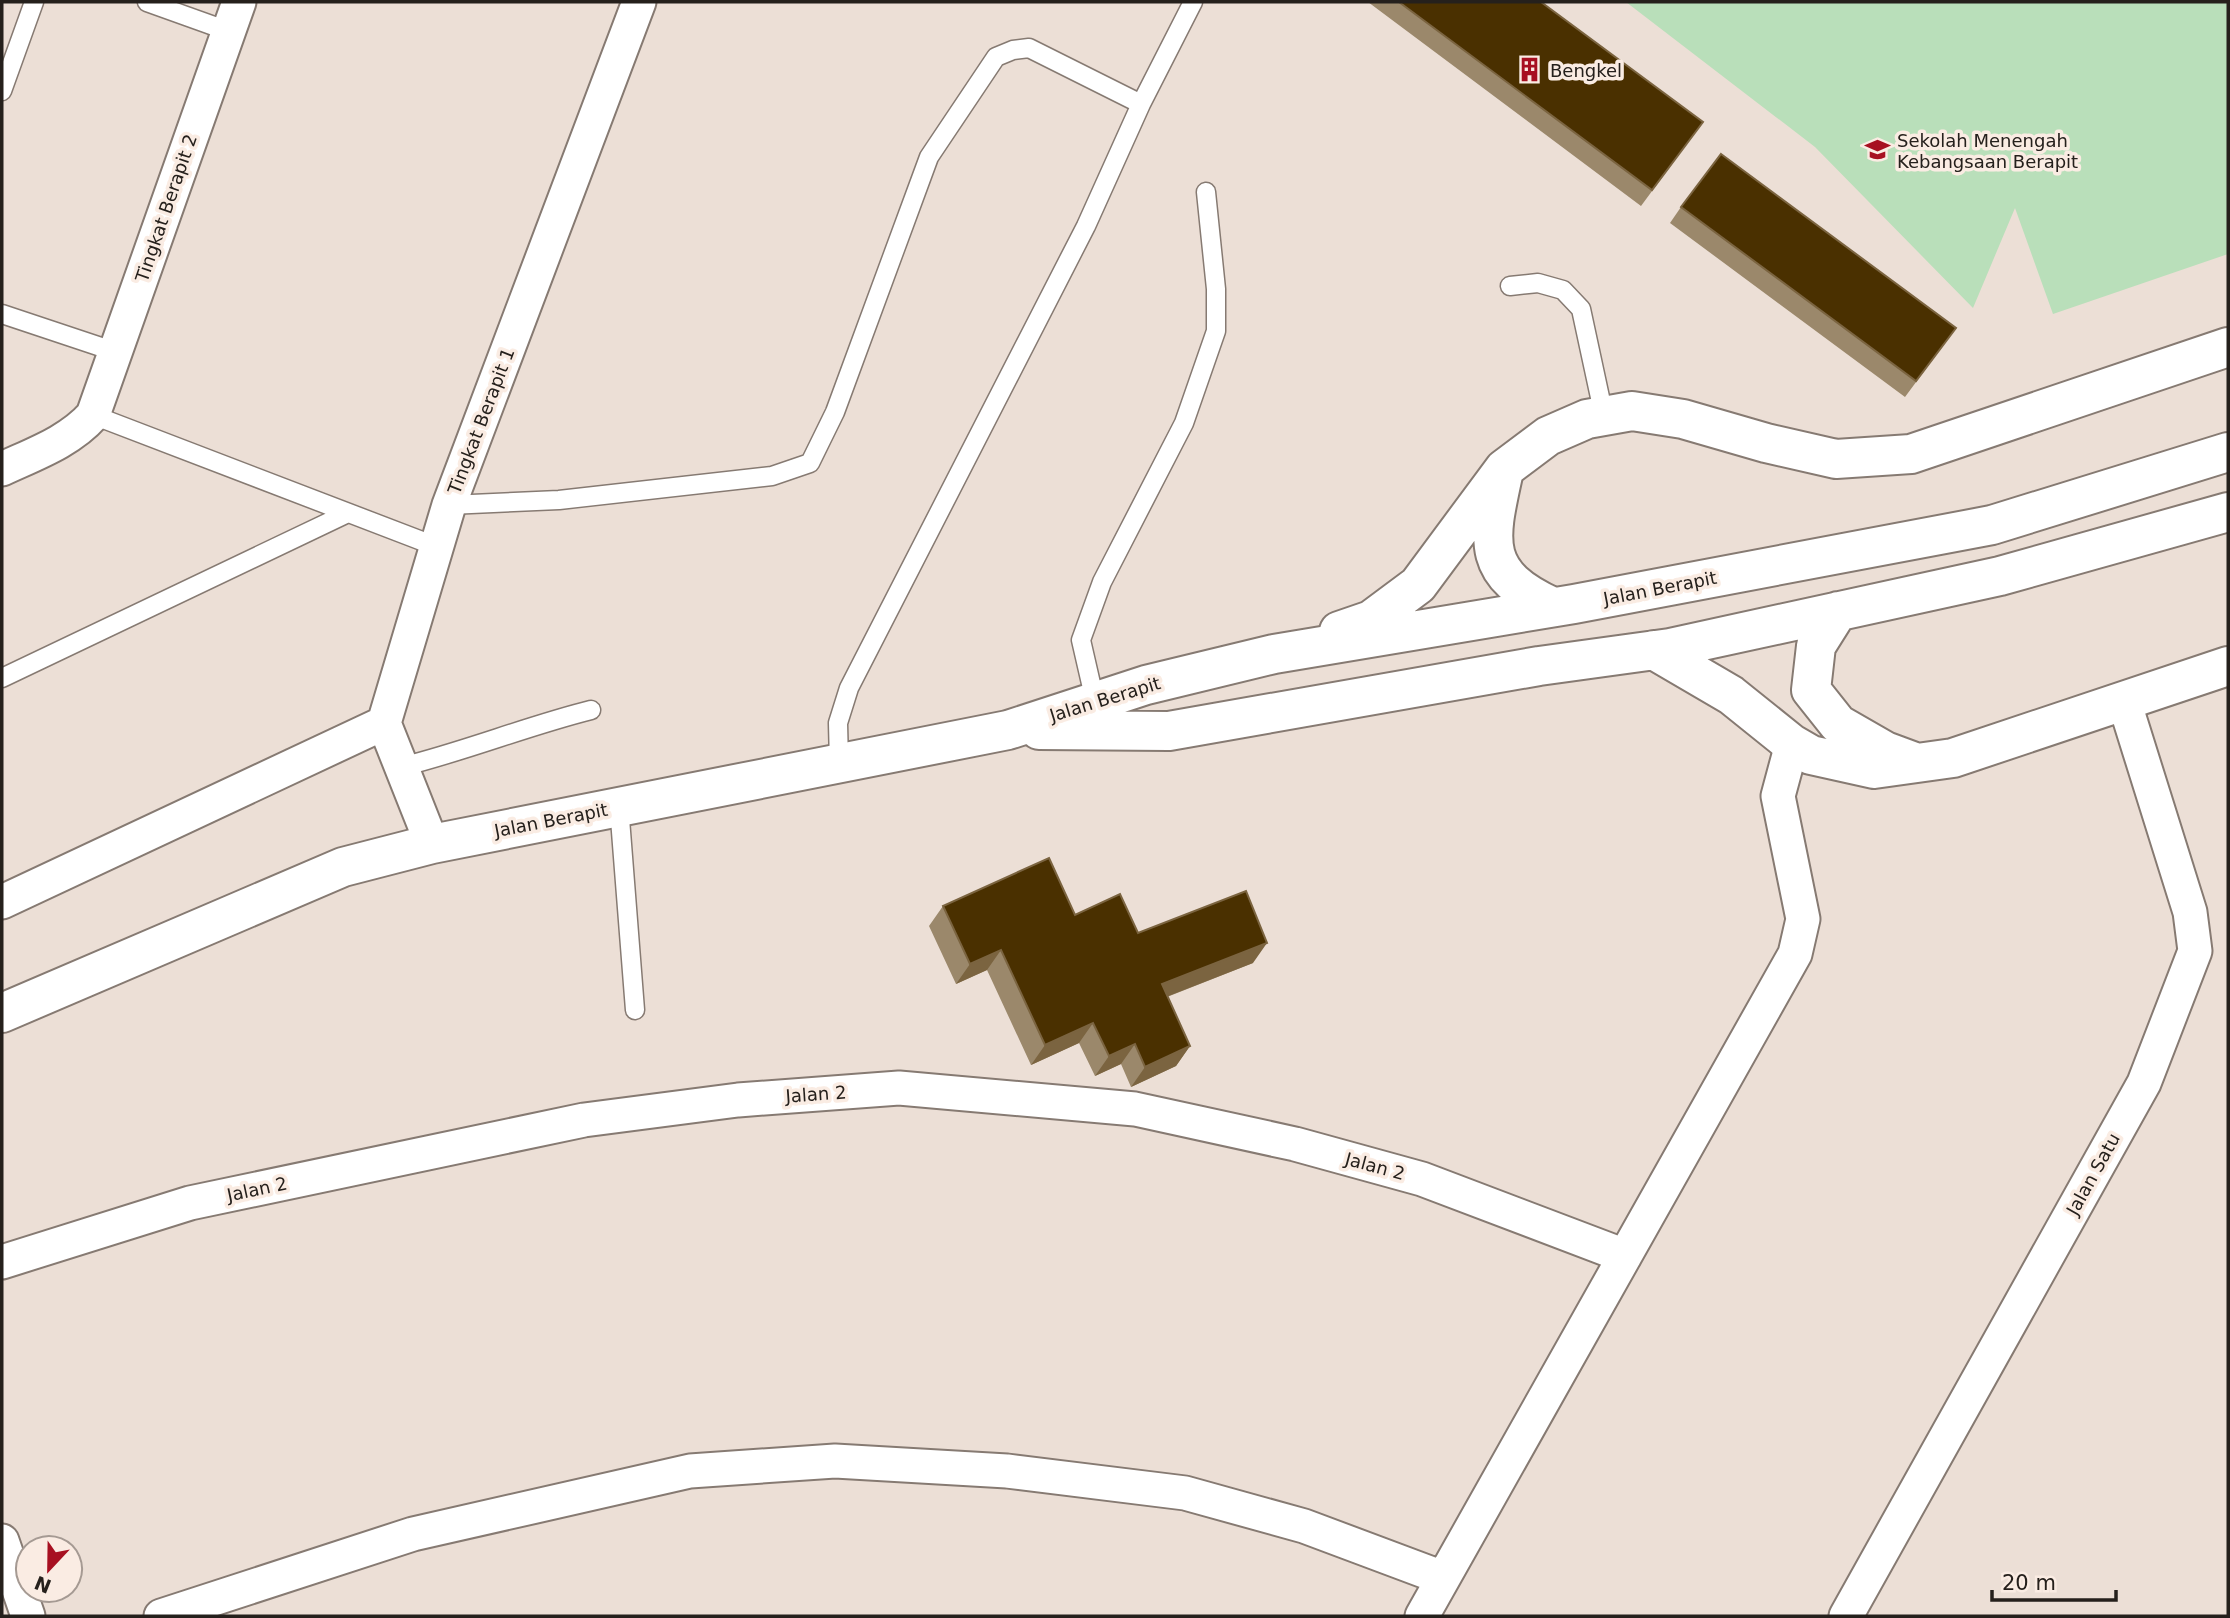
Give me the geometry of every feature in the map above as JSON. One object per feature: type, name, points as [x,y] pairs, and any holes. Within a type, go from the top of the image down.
[{"type":"main road","points":[[1274,654],[1371,620],[1418,585],[1464,518],[1504,469],[1548,436],[1587,419],[1632,411],[1683,418],[1766,443],[1836,459],[1911,454],[2228,347]]},
{"type":"main road","name":"Jalan Berapit","points":[[2,1013],[344,867],[432,844],[1008,730],[1146,685],[1274,654],[1553,607],[1992,526],[2228,452]]},
{"type":"main road","points":[[1504,469],[1491,542],[1504,577],[1527,596],[1553,607]]},
{"type":"main road","points":[[1008,730],[1169,731],[1539,666],[1654,650],[2000,576],[2228,512]]},
{"type":"main road","points":[[1838,611],[1816,646],[1811,690],[1838,724],[1885,751],[1917,763]]},
{"type":"main road","points":[[1654,650],[1731,695],[1792,744],[1811,755],[1874,769],[1953,758],[2228,666]]},
{"type":"street","name":"Tingkat Berapit 1","points":[[384,723],[449,505],[639,2]]},
{"type":"street","name":"Tingkat Berapit 2","points":[[93,415],[234,17]]},
{"type":"street","points":[[2,470],[81,429],[93,415]]},
{"type":"street","name":"Jalan Satu","points":[[1846,1616],[2144,1083],[2194,951],[2190,912],[2124,701]]},
{"type":"street","points":[[2,902],[384,723],[432,844]]},
{"type":"street","points":[[1422,1616],[1795,954],[1803,919],[1778,796],[1792,744]]},
{"type":"street","name":"Jalan 2","points":[[2,1262],[190,1203],[584,1120],[738,1100],[899,1088],[1135,1108],[1295,1144],[1422,1179],[1625,1256]]},
{"type":"street","points":[[161,1616],[413,1534],[690,1471],[835,1461],[1007,1471],[1185,1493],[1304,1526],[1443,1578]]},
{"type":"street","points":[[2,1541],[28,1616]]},
{"type":"lane","points":[[2,91],[34,2]]},
{"type":"lane","points":[[147,2],[234,17]]},
{"type":"lane","points":[[839,763],[838,723],[849,688],[1086,226],[1141,104],[1194,2]]},
{"type":"lane","points":[[449,505],[559,500],[772,475],[810,463],[835,412],[929,157],[996,57],[1013,50],[1029,48],[1141,104]]},
{"type":"lane","points":[[1095,701],[1081,640],[1102,582],[1184,423],[1216,331],[1216,289],[1206,192]]},
{"type":"lane","points":[[1510,286],[1538,283],[1563,290],[1581,309],[1604,416]]},
{"type":"lane","points":[[2,314],[116,352]]},
{"type":"lane","points":[[93,415],[435,546]]},
{"type":"lane","points":[[2,678],[348,513]]},
{"type":"lane","points":[[401,768],[474,748],[519,731],[591,710]]},
{"type":"lane","points":[[619,806],[635,1010]]},
{"type":"green space","points":[[1626,2],[2228,2],[2228,254],[2053,314],[2015,208],[1973,308],[1815,147]]},
{"type":"building","name":"Bengkel","points":[[1399,2],[1541,2],[1703,122],[1652,190]]},
{"type":"building","points":[[1721,154],[1956,328],[1916,381],[1681,207]]},
{"type":"building","points":[[1049,858],[1075,915],[1120,894],[1138,933],[1246,891],[1267,943],[1162,984],[1190,1046],[1145,1067],[1135,1044],[1109,1056],[1093,1023],[1045,1045],[1001,950],[970,964],[943,906]]},
{"type":"place","name":"Bengkel","points":[[1530,70]]},
{"type":"place","name":"Sekolah Menengah Kebangsaan Berapit","points":[[1877,150]]}]
